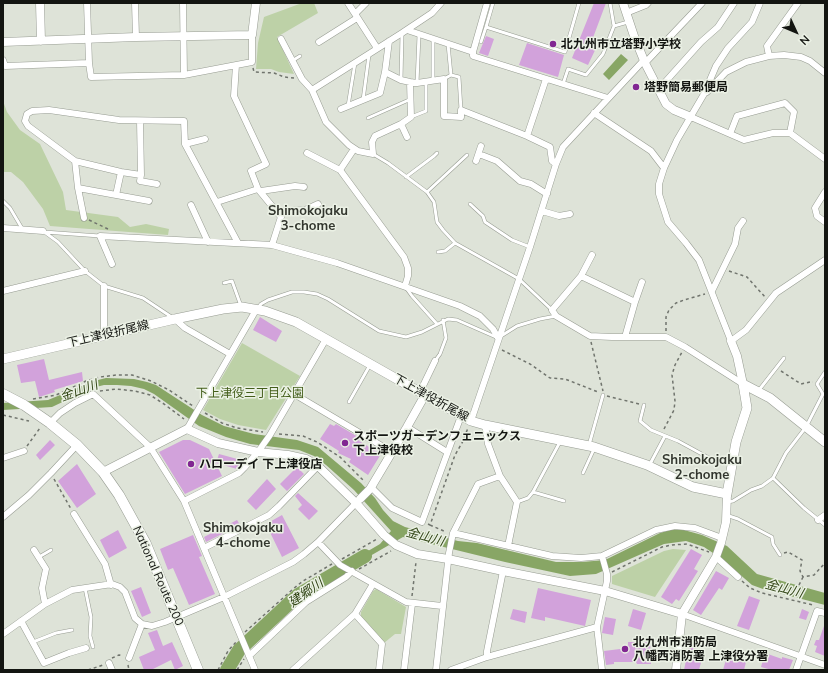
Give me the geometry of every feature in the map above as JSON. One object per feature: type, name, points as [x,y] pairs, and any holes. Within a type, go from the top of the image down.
[{"type":"highway","name":"National Route 200","points":[[3,394],[16,400],[50,423],[77,445],[103,472],[119,495],[146,544],[198,670]]},
{"type":"main road","name":"下上津役折尾線","points":[[3,359],[104,334],[223,308],[242,307],[265,311],[291,320],[471,421],[591,446],[649,466],[692,486],[727,498]]},
{"type":"main road","points":[[743,384],[770,398],[825,442]]},
{"type":"main road","points":[[727,498],[736,442],[747,408],[743,384]]},
{"type":"street","points":[[40,3],[41,41]]},
{"type":"street","points":[[87,3],[89,64],[91,77],[184,75],[252,62],[252,35],[256,3]]},
{"type":"street","points":[[135,3],[136,37]]},
{"type":"street","points":[[183,3],[184,75]]},
{"type":"street","points":[[348,3],[377,48]]},
{"type":"street","points":[[319,42],[356,16],[366,3]]},
{"type":"street","points":[[312,90],[432,13],[441,3]]},
{"type":"street","points":[[623,3],[628,22],[644,61],[666,104],[674,110],[744,140],[773,133],[790,132],[825,159]]},
{"type":"street","points":[[626,13],[648,3]]},
{"type":"street","points":[[471,421],[495,346],[542,211],[556,164],[563,147],[608,98],[702,3]]},
{"type":"street","points":[[658,90],[701,42],[718,27],[734,3]]},
{"type":"street","points":[[743,384],[731,340],[699,260],[668,222],[659,194],[659,184],[664,168],[677,140],[704,94],[716,66],[728,48],[752,22],[760,3]]},
{"type":"street","points":[[769,56],[767,46],[798,3]]},
{"type":"street","points":[[490,4],[473,52],[473,56],[608,98]]},
{"type":"street","points":[[404,31],[419,34],[473,52]]},
{"type":"street","points":[[3,42],[136,37],[252,35]]},
{"type":"street","points":[[281,39],[302,79],[312,90],[326,122],[354,149],[373,154],[372,142],[376,136],[402,124],[411,117],[411,99],[414,82]]},
{"type":"street","points":[[341,109],[380,93],[385,72],[389,41]]},
{"type":"street","points":[[704,94],[726,72],[746,62],[769,56],[784,55],[801,57],[810,61],[825,73]]},
{"type":"street","points":[[3,60],[5,66],[89,64]]},
{"type":"street","points":[[236,65],[234,96],[266,164],[252,171],[260,190],[281,217],[272,245]]},
{"type":"street","points":[[385,72],[401,80],[414,82],[444,79],[444,116],[461,117],[461,110],[527,136],[550,147],[552,161],[556,164]]},
{"type":"street","points":[[527,136],[546,79]]},
{"type":"street","points":[[730,134],[736,116],[785,103],[794,112],[790,132]]},
{"type":"street","points":[[141,175],[121,172],[76,161],[28,126],[25,121],[27,114],[50,110],[118,120],[184,121],[185,144],[238,243]]},
{"type":"street","points":[[594,113],[650,151],[664,168]]},
{"type":"street","points":[[140,121],[140,181],[157,184]]},
{"type":"street","points":[[402,124],[407,137]]},
{"type":"street","points":[[185,144],[205,139]]},
{"type":"street","points":[[476,161],[481,146]]},
{"type":"street","points":[[340,170],[354,149]]},
{"type":"street","points":[[307,153],[340,170],[404,257],[408,268],[408,276],[405,286]]},
{"type":"street","points":[[479,154],[497,161],[520,181],[531,184],[547,194]]},
{"type":"street","points":[[76,161],[78,188],[84,218]]},
{"type":"street","points":[[116,195],[121,172]]},
{"type":"street","points":[[217,202],[260,190],[295,186],[304,187]]},
{"type":"street","points":[[78,188],[149,201]]},
{"type":"street","points":[[825,192],[815,208],[817,216],[825,222]]},
{"type":"street","points":[[276,211],[305,210],[318,204]]},
{"type":"street","points":[[191,205],[208,242]]},
{"type":"street","points":[[542,211],[559,216],[570,214]]},
{"type":"street","points":[[712,292],[735,244],[738,228],[743,221]]},
{"type":"street","points":[[3,228],[43,231]]},
{"type":"street","points":[[112,264],[100,236],[272,245],[337,263],[460,306],[480,316],[493,328],[498,338]]},
{"type":"street","points":[[592,255],[581,276],[552,310],[556,316],[590,336],[666,337],[685,347],[743,384]]},
{"type":"street","points":[[731,340],[746,330],[776,293],[825,260]]},
{"type":"street","points":[[3,291],[85,271]]},
{"type":"street","points":[[581,276],[635,302]]},
{"type":"street","points":[[625,337],[642,282]]},
{"type":"street","points":[[104,286],[104,334]]},
{"type":"street","points":[[103,472],[189,425],[256,310]]},
{"type":"street","points":[[175,319],[185,328],[230,354]]},
{"type":"street","points":[[184,501],[239,473],[260,450],[271,434],[326,339]]},
{"type":"street","points":[[3,634],[45,604],[72,590],[111,584],[120,587],[125,592],[135,618],[142,624],[152,626],[177,618],[224,597],[293,562],[318,542],[370,488],[407,427],[435,361]]},
{"type":"street","points":[[50,423],[60,413],[93,394],[150,447],[184,501],[255,670]]},
{"type":"street","points":[[294,394],[392,452]]},
{"type":"street","points":[[370,488],[392,508],[422,522],[461,416]]},
{"type":"street","points":[[189,425],[218,443],[306,459],[318,466],[358,501],[384,534],[397,546],[417,554],[449,556],[503,571],[605,591],[682,614],[825,665]]},
{"type":"street","points":[[485,425],[488,444],[500,476],[517,502],[508,546]]},
{"type":"street","points":[[407,427],[447,452]]},
{"type":"street","points":[[3,516],[29,495],[77,445]]},
{"type":"street","points":[[3,458],[24,451]]},
{"type":"street","points":[[204,548],[269,515],[280,506],[318,466]]},
{"type":"street","points":[[436,670],[442,606],[453,536],[478,484],[500,476]]},
{"type":"street","points":[[676,670],[682,614],[722,540],[727,498]]},
{"type":"street","points":[[74,514],[105,564],[111,584]]},
{"type":"street","points":[[818,520],[825,514]]},
{"type":"street","points":[[453,536],[552,556],[581,558],[602,556],[656,530],[675,526],[694,528],[722,540]]},
{"type":"street","points":[[318,542],[338,564],[406,602],[412,604],[442,606]]},
{"type":"street","points":[[34,550],[46,569],[42,588],[45,604]]},
{"type":"street","points":[[714,555],[738,576]]},
{"type":"street","points":[[602,556],[607,574],[597,627],[602,670]]},
{"type":"street","points":[[248,653],[306,602],[346,577],[352,571]]},
{"type":"street","points":[[487,657],[503,571]]},
{"type":"street","points":[[294,670],[355,614],[373,584]]},
{"type":"street","points":[[404,670],[412,604]]},
{"type":"street","points":[[796,670],[817,611],[825,613]]},
{"type":"street","points":[[355,614],[382,644],[379,670]]},
{"type":"street","points":[[21,621],[44,663],[69,653],[89,648]]},
{"type":"street","points":[[129,658],[142,624]]},
{"type":"street","points":[[451,670],[487,657],[597,627]]},
{"type":"street","points":[[109,663],[112,670]]},
{"type":"lane","points":[[486,27],[565,52],[580,3]]},
{"type":"lane","points":[[562,84],[568,69],[586,75],[603,54],[614,26],[610,3]]},
{"type":"lane","points":[[481,42],[486,27],[490,4]]},
{"type":"lane","points":[[577,10],[582,12]]},
{"type":"lane","points":[[614,26],[628,22]]},
{"type":"lane","points":[[401,80],[404,31]]},
{"type":"lane","points":[[414,82],[419,34]]},
{"type":"lane","points":[[433,39],[433,80]]},
{"type":"lane","points":[[448,44],[451,75]]},
{"type":"lane","points":[[363,100],[369,54]]},
{"type":"lane","points":[[292,62],[300,56]]},
{"type":"lane","points":[[348,106],[355,63]]},
{"type":"lane","points":[[444,79],[451,75],[460,77],[461,110]]},
{"type":"lane","points":[[411,117],[426,111],[426,82]]},
{"type":"lane","points":[[368,118],[411,99]]},
{"type":"lane","points":[[406,177],[437,153]]},
{"type":"lane","points":[[373,154],[388,163],[427,192],[434,202],[437,222],[455,243],[519,279],[552,310]]},
{"type":"lane","points":[[427,192],[467,155]]},
{"type":"lane","points":[[3,201],[10,208],[23,230]]},
{"type":"lane","points":[[470,204],[483,216],[485,222],[490,226],[512,240],[530,247]]},
{"type":"lane","points":[[43,231],[100,236]]},
{"type":"lane","points":[[43,231],[58,242],[85,271],[104,286],[143,298],[175,319]]},
{"type":"lane","points":[[438,252],[444,251],[455,243]]},
{"type":"lane","points":[[224,283],[234,280],[242,307]]},
{"type":"lane","points":[[405,286],[437,324]]},
{"type":"lane","points":[[256,310],[261,304],[268,300],[292,292],[304,292],[317,294],[328,299],[379,331],[406,336],[422,332],[443,320],[448,319],[457,320],[498,338],[517,326],[556,316]]},
{"type":"lane","points":[[435,361],[440,354],[446,338],[443,320]]},
{"type":"lane","points":[[758,392],[784,358]]},
{"type":"lane","points":[[349,402],[371,364]]},
{"type":"lane","points":[[727,498],[733,501],[751,490],[762,486],[773,478],[786,453],[806,427],[823,394],[817,384],[825,372]]},
{"type":"lane","points":[[583,473],[603,395]]},
{"type":"lane","points":[[644,405],[640,421],[651,430],[711,459],[733,463]]},
{"type":"lane","points":[[649,466],[663,435]]},
{"type":"lane","points":[[517,502],[528,498],[533,492],[561,440]]},
{"type":"lane","points":[[773,478],[804,508],[825,525]]},
{"type":"lane","points":[[533,492],[564,501]]},
{"type":"lane","points":[[726,515],[738,519],[772,537],[773,544],[780,554]]},
{"type":"lane","points":[[39,558],[51,550]]},
{"type":"lane","points":[[85,588],[91,617],[89,648]]},
{"type":"lane","points":[[33,642],[56,633],[72,630]]},
{"type":"path","points":[[252,62],[254,72],[274,73],[302,79]]},
{"type":"path","points":[[84,218],[114,232],[118,237]]},
{"type":"path","points":[[724,269],[747,277],[769,302]]},
{"type":"path","points":[[666,337],[666,317],[669,310],[676,303],[712,292]]},
{"type":"path","points":[[590,336],[603,395]]},
{"type":"path","points":[[495,346],[530,364],[550,378],[565,379],[603,395],[644,405]]},
{"type":"path","points":[[663,435],[674,410],[675,401],[672,375],[675,365],[685,347]]},
{"type":"path","points":[[776,367],[801,384],[810,382],[817,384]]},
{"type":"path","points":[[33,399],[56,395],[86,381],[100,377],[132,375],[151,381],[169,390],[198,410],[236,428],[271,434],[303,436],[317,442],[340,457],[370,488]]},
{"type":"path","points":[[93,394],[101,391],[116,389],[135,391],[150,395],[164,404],[189,425]]},
{"type":"path","points":[[3,415],[29,421]]},
{"type":"path","points":[[430,525],[455,455],[462,443],[471,421]]},
{"type":"path","points":[[24,451],[28,443],[40,428]]},
{"type":"path","points":[[51,473],[74,514]]},
{"type":"path","points":[[422,522],[453,536]]},
{"type":"path","points":[[218,670],[228,651],[272,607],[293,589],[303,581],[338,564],[384,534]]},
{"type":"path","points":[[607,574],[662,547],[672,545],[687,544],[704,549],[714,555]]},
{"type":"path","points":[[352,571],[397,546]]},
{"type":"path","points":[[780,554],[788,552],[802,560],[800,571],[803,577]]},
{"type":"path","points":[[412,604],[417,554]]},
{"type":"path","points":[[803,577],[814,575],[825,562]]},
{"type":"path","points":[[738,576],[750,588],[816,605]]},
{"type":"path","points":[[799,585],[803,577]]},
{"type":"path","points":[[238,670],[248,653]]},
{"type":"path","points":[[88,670],[109,663],[112,656],[119,655],[129,658]]},
{"type":"green space","points":[[302,3],[314,3],[318,13],[277,37],[294,74],[279,72],[271,69],[256,69],[258,43],[264,17]]},
{"type":"green space","points":[[3,101],[7,112],[20,130],[40,144],[63,192],[66,210],[118,217],[130,227],[146,224],[169,229],[168,235],[50,226],[43,209],[23,182],[11,172],[3,172]]},
{"type":"green space","name":"下上津役三丁目公園","points":[[242,343],[300,376],[266,430],[238,425],[220,419],[203,410]]},
{"type":"green space","points":[[673,549],[686,550],[655,597],[612,584],[612,576],[664,551]]},
{"type":"green space","points":[[376,589],[406,607],[401,634],[395,634],[384,643],[361,617],[361,612],[373,591]]},
{"type":"water","points":[[621,54],[628,60],[609,80],[603,74]]},
{"type":"water","name":"金山川","points":[[106,378],[134,379],[156,385],[202,415],[224,426],[254,434],[297,440],[318,447],[361,483],[393,521],[405,527],[458,541],[477,543],[556,562],[605,560],[660,533],[673,529],[684,530],[702,535],[727,546],[757,574],[825,593],[825,605],[752,585],[722,559],[704,547],[686,541],[664,544],[596,574],[570,576],[403,537],[351,567],[346,564],[380,544],[391,531],[354,490],[314,456],[299,450],[250,444],[226,437],[199,426],[154,394],[144,389],[131,386],[104,385],[92,388],[52,407],[3,410],[3,403],[48,400],[94,381]]},
{"type":"building","points":[[594,3],[606,3],[591,43],[597,46],[588,65],[572,58]]},
{"type":"building","points":[[486,36],[494,39],[488,56],[479,53]]},
{"type":"building","points":[[527,43],[564,55],[558,77],[519,65]]},
{"type":"building","points":[[260,317],[282,331],[276,342],[253,330]]},
{"type":"building","points":[[44,359],[49,380],[82,372],[83,381],[54,390],[55,392],[39,397],[35,381],[21,383],[17,365]]},
{"type":"building","name":"スポーツガーデンフェニックス 下上津役校","points":[[330,424],[334,426],[336,424],[360,438],[359,441],[381,454],[368,475],[349,462],[351,459],[338,453],[339,451],[320,439]]},
{"type":"building","points":[[50,440],[55,445],[40,460],[36,455]]},
{"type":"building","name":"ハローデイ 下上津役店","points":[[183,440],[190,440],[209,449],[222,476],[185,494],[159,452]]},
{"type":"building","points":[[219,454],[241,460],[239,467],[237,469],[216,463]]},
{"type":"building","points":[[77,464],[96,494],[77,508],[58,481]]},
{"type":"building","points":[[297,467],[304,474],[287,491],[280,484]]},
{"type":"building","points":[[267,479],[276,489],[256,510],[247,501]]},
{"type":"building","points":[[298,493],[318,511],[309,520],[298,509],[302,505],[295,496]]},
{"type":"building","points":[[282,515],[299,548],[282,557],[266,524]]},
{"type":"building","points":[[237,520],[240,525],[206,542],[204,537]]},
{"type":"building","points":[[118,530],[127,548],[109,558],[100,540]]},
{"type":"building","points":[[193,535],[202,556],[199,557],[215,594],[189,605],[173,568],[168,570],[160,549]]},
{"type":"building","points":[[691,549],[702,555],[694,569],[698,571],[679,601],[676,599],[672,604],[661,597]]},
{"type":"building","points":[[716,571],[729,578],[722,590],[719,588],[701,615],[693,610]]},
{"type":"building","points":[[141,587],[151,613],[142,617],[131,591]]},
{"type":"building","points":[[538,588],[591,600],[585,626],[545,617],[545,621],[531,618]]},
{"type":"building","points":[[749,596],[760,600],[749,630],[737,626]]},
{"type":"building","points":[[513,609],[527,612],[525,623],[510,619]]},
{"type":"building","points":[[633,609],[646,613],[641,630],[628,626]]},
{"type":"building","points":[[802,609],[809,612],[806,620],[799,618]]},
{"type":"building","points":[[605,617],[616,619],[613,635],[602,633]]},
{"type":"building","points":[[824,626],[825,656],[815,652],[817,646],[814,645],[816,640],[819,640]]},
{"type":"building","points":[[157,630],[163,646],[172,642],[183,666],[175,670],[171,660],[151,670],[144,670],[139,657],[155,650],[148,633]]},
{"type":"building","points":[[628,642],[650,642],[651,664],[614,662],[614,664],[606,665],[604,651],[628,648]]},
{"type":"building","points":[[689,646],[704,651],[699,670],[684,670]]},
{"type":"building","points":[[765,653],[782,659],[782,657],[793,660],[789,670],[772,670],[761,667]]},
{"type":"building","points":[[727,656],[746,662],[744,670],[723,670]]},
{"type":"waterway","name":"建郷川","points":[[227,670],[239,650],[298,595],[365,556]]},
{"type":"place","name":"北九州市立塔野小学校","points":[[553,44]]},
{"type":"place","name":"塔野簡易郵便局","points":[[636,87]]},
{"type":"place","name":"スポーツガーデンフェニックス 下上津役校","points":[[345,443]]},
{"type":"place","name":"ハローデイ 下上津役店","points":[[191,464]]},
{"type":"place","name":"北九州市消防局 八幡西消防署 上津役分署","points":[[625,649]]},
{"type":"district","name":"Shimokojaku 3-chome","points":[[308,218]]},
{"type":"district","name":"Shimokojaku 2-chome","points":[[702,468]]},
{"type":"district","name":"Shimokojaku 4-chome","points":[[243,536]]}]
